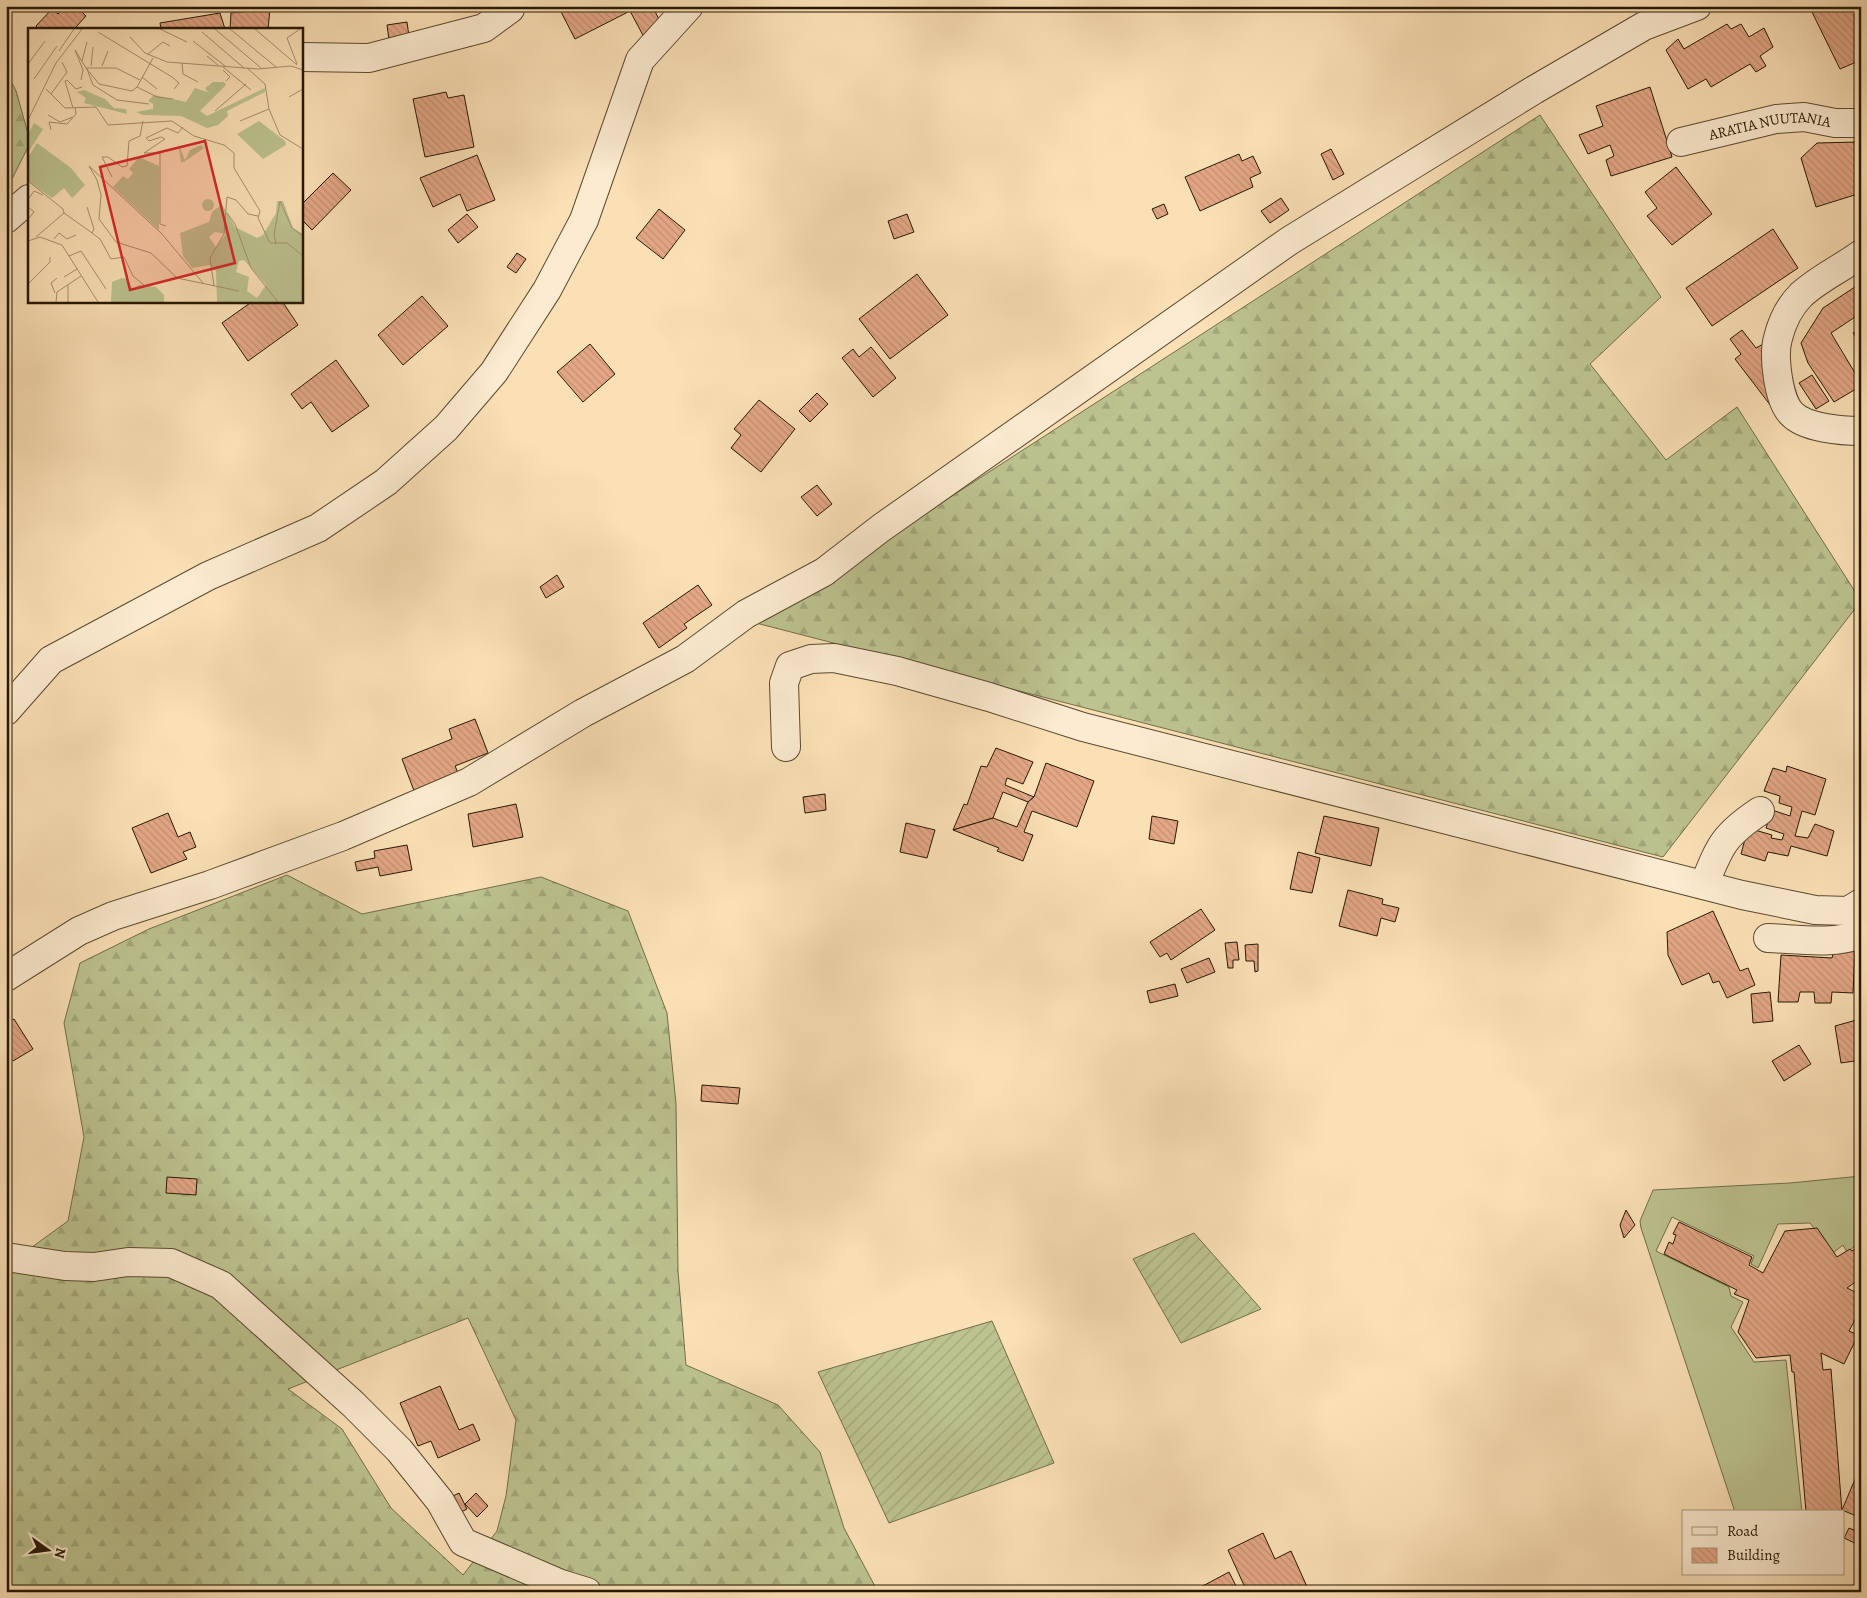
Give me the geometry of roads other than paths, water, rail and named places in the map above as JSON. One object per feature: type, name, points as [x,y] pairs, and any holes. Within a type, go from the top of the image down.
[{"type":"street","points":[[302,57],[369,58],[484,28],[510,10],[510,6]]},
{"type":"street","points":[[6,711],[51,660],[208,576],[318,528],[386,482],[446,428],[494,372],[547,290],[584,220],[640,60],[689,6]]},
{"type":"street","points":[[6,977],[79,932],[113,916],[210,885],[343,836],[469,782],[583,713],[685,659],[746,614],[824,572],[880,528],[1289,241],[1534,90],[1644,26],[1698,6]]},
{"type":"street","points":[[302,41],[329,52],[369,58]]},
{"type":"street","name":"ARATIA NUUTANIA","points":[[1681,142],[1776,119],[1804,117],[1835,123],[1861,123]]},
{"type":"street","points":[[6,218],[28,200]]},
{"type":"street","points":[[1861,254],[1802,295],[1786,315],[1777,340],[1779,385],[1784,403],[1792,416],[1812,424],[1840,430],[1861,431]]},
{"type":"street","points":[[786,747],[784,683],[790,666],[811,659],[834,658],[916,676],[1083,727],[1704,885],[1815,910],[1848,911],[1861,903]]},
{"type":"street","points":[[1704,885],[1725,839],[1737,826],[1760,811]]},
{"type":"street","points":[[1768,938],[1851,938],[1861,934]]},
{"type":"street","points":[[6,1257],[65,1266],[94,1267],[128,1262],[171,1263],[221,1285],[353,1404],[399,1450],[440,1501],[463,1542],[561,1584],[587,1592]]}]
